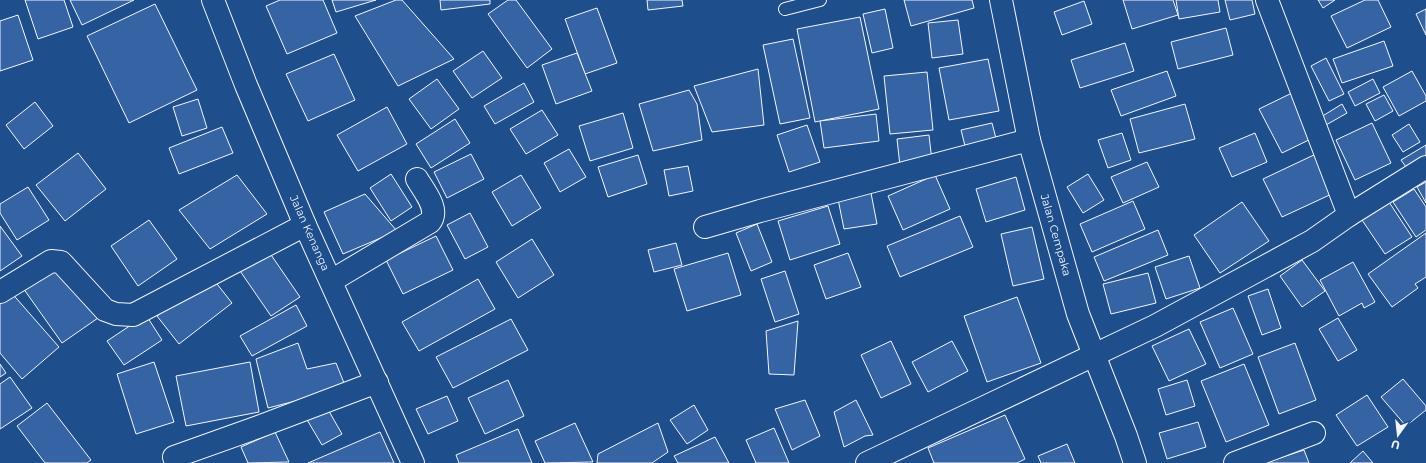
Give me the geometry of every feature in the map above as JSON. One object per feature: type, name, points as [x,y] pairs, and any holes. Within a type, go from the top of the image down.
[{"type":"street","name":"Jalan Kenanga","points":[[213,0],[246,85],[306,225],[413,463]]},
{"type":"street","name":"Jalan Cempaka","points":[[1000,0],[1029,140],[1078,314],[1126,436],[1135,463]]},
{"type":"street","points":[[1267,0],[1349,215]]},
{"type":"street","points":[[705,227],[1029,140]]},
{"type":"street","points":[[867,463],[1093,354],[1155,326],[1312,241],[1349,215],[1426,167]]},
{"type":"street","points":[[331,281],[430,222],[435,216],[435,210],[417,179]]},
{"type":"street","points":[[0,292],[51,261],[57,261],[61,262],[105,310],[116,314],[132,315],[306,225]]},
{"type":"street","points":[[174,457],[377,382]]},
{"type":"street","points":[[1235,463],[1314,433]]},
{"type":"lane","points":[[785,9],[820,0]]},
{"type":"building","points":[[25,0],[64,0],[73,27],[38,39]]},
{"type":"building","points":[[70,0],[134,0],[82,25]]},
{"type":"building","points":[[280,0],[323,0],[337,33],[287,54],[266,6]]},
{"type":"building","points":[[332,0],[376,0],[336,12]]},
{"type":"building","points":[[396,0],[402,0],[454,59],[398,86],[355,16]]},
{"type":"building","points":[[440,0],[490,0],[490,4],[441,10]]},
{"type":"building","points":[[508,0],[516,0],[552,49],[527,68],[488,14]]},
{"type":"building","points":[[647,0],[682,0],[683,6],[648,10]]},
{"type":"building","points":[[904,0],[972,0],[974,8],[911,26]]},
{"type":"building","points":[[1123,0],[1173,0],[1178,15],[1132,29]]},
{"type":"building","points":[[1176,0],[1218,0],[1220,12],[1179,19]]},
{"type":"building","points":[[1225,0],[1252,0],[1255,14],[1230,20]]},
{"type":"building","points":[[1318,0],[1335,0],[1323,8]]},
{"type":"building","points":[[1365,0],[1378,0],[1391,27],[1347,48],[1331,16]]},
{"type":"building","points":[[1084,1],[1092,24],[1062,35],[1054,12]]},
{"type":"building","points":[[155,4],[197,90],[129,123],[87,36]]},
{"type":"building","points":[[597,8],[617,63],[585,74],[565,19]]},
{"type":"building","points":[[885,9],[893,48],[872,53],[863,14]]},
{"type":"building","points":[[1426,9],[1426,35],[1416,14]]},
{"type":"building","points":[[18,15],[33,60],[0,71],[0,21]]},
{"type":"building","points":[[860,17],[879,109],[815,122],[797,29]]},
{"type":"building","points":[[958,20],[963,54],[932,58],[928,23]]},
{"type":"building","points":[[1226,28],[1233,55],[1178,69],[1171,42]]},
{"type":"building","points":[[793,39],[810,118],[780,124],[763,45]]},
{"type":"building","points":[[1384,41],[1393,66],[1342,83],[1333,59]]},
{"type":"building","points":[[1125,43],[1134,71],[1080,88],[1071,60]]},
{"type":"building","points":[[483,51],[502,78],[472,98],[453,71]]},
{"type":"building","points":[[577,53],[592,91],[556,104],[542,65]]},
{"type":"building","points":[[334,54],[355,100],[308,121],[286,74]]},
{"type":"building","points":[[1326,58],[1344,94],[1329,101],[1311,66]]},
{"type":"building","points":[[988,59],[999,111],[949,120],[939,68]]},
{"type":"building","points":[[758,69],[764,125],[712,132],[694,86]]},
{"type":"building","points":[[1167,71],[1176,96],[1121,116],[1111,90]]},
{"type":"building","points":[[1412,71],[1426,96],[1426,101],[1399,116],[1383,87]]},
{"type":"building","points":[[927,72],[933,130],[890,134],[884,76]]},
{"type":"building","points":[[437,79],[459,109],[431,129],[409,99]]},
{"type":"building","points":[[1373,79],[1380,93],[1355,106],[1348,92]]},
{"type":"building","points":[[524,83],[534,102],[495,124],[484,106]]},
{"type":"building","points":[[689,90],[697,104],[702,140],[653,151],[639,104]]},
{"type":"building","points":[[1294,92],[1317,136],[1282,153],[1259,109]]},
{"type":"building","points":[[1384,95],[1393,111],[1375,121],[1366,104]]},
{"type":"building","points":[[198,99],[207,128],[182,136],[173,107]]},
{"type":"building","points":[[35,102],[53,126],[24,149],[6,125]]},
{"type":"building","points":[[1185,104],[1195,139],[1139,153],[1130,119]]},
{"type":"building","points":[[1342,104],[1347,113],[1326,125],[1321,117]]},
{"type":"building","points":[[387,107],[407,144],[358,171],[337,135]]},
{"type":"building","points":[[542,110],[558,135],[526,154],[510,129]]},
{"type":"building","points":[[623,113],[633,148],[590,161],[579,126]]},
{"type":"building","points":[[876,114],[879,141],[824,148],[820,121]]},
{"type":"building","points":[[455,119],[470,143],[431,168],[416,144]]},
{"type":"building","points":[[992,123],[998,146],[967,154],[961,130]]},
{"type":"building","points":[[1372,123],[1391,163],[1355,180],[1336,140]]},
{"type":"building","points":[[1409,124],[1420,142],[1403,152],[1392,135]]},
{"type":"building","points":[[807,125],[820,162],[789,172],[777,135]]},
{"type":"building","points":[[222,127],[233,153],[179,174],[169,148]]},
{"type":"building","points":[[1122,133],[1131,160],[1108,168],[1098,140]]},
{"type":"building","points":[[1255,133],[1267,162],[1232,177],[1219,148]]},
{"type":"building","points":[[929,135],[932,161],[900,166],[897,139]]},
{"type":"building","points":[[1426,145],[1426,164],[1411,174],[1401,160]]},
{"type":"building","points":[[569,149],[586,177],[560,192],[544,163]]},
{"type":"building","points":[[78,153],[106,189],[65,221],[36,185]]},
{"type":"building","points":[[1318,153],[1336,192],[1282,217],[1263,179]]},
{"type":"building","points":[[471,154],[484,179],[447,198],[434,172]]},
{"type":"building","points":[[638,155],[647,184],[608,197],[598,167]]},
{"type":"building","points":[[1147,162],[1159,187],[1123,203],[1111,177]]},
{"type":"building","points":[[688,166],[693,191],[669,196],[664,170]]},
{"type":"building","points":[[391,174],[412,207],[391,221],[370,188]]},
{"type":"building","points":[[1088,174],[1104,200],[1083,213],[1067,187]]},
{"type":"building","points":[[237,175],[267,214],[210,249],[179,210]]},
{"type":"building","points":[[521,175],[541,208],[512,226],[492,192]]},
{"type":"building","points":[[935,175],[950,209],[903,230],[888,196]]},
{"type":"building","points":[[1016,177],[1025,210],[986,222],[976,189]]},
{"type":"building","points":[[1426,182],[1426,203],[1417,187]]},
{"type":"building","points":[[28,187],[49,220],[17,240],[0,213],[0,204]]},
{"type":"building","points":[[1414,189],[1426,207],[1426,230],[1416,237],[1393,202]]},
{"type":"building","points":[[871,193],[877,224],[844,229],[838,199]]},
{"type":"building","points":[[365,194],[397,231],[343,254],[324,212]]},
{"type":"building","points":[[1133,201],[1145,229],[1092,252],[1080,224]]},
{"type":"building","points":[[1242,202],[1269,241],[1220,273],[1194,235]]},
{"type":"building","points":[[1389,202],[1412,237],[1385,254],[1362,220]]},
{"type":"building","points":[[828,206],[840,244],[790,260],[778,221]]},
{"type":"building","points":[[470,213],[488,247],[465,259],[447,225]]},
{"type":"building","points":[[960,216],[973,247],[900,277],[887,246]]},
{"type":"building","points":[[149,220],[177,259],[138,286],[111,246]]},
{"type":"building","points":[[757,224],[772,262],[751,271],[736,233]]},
{"type":"building","points":[[0,226],[22,256],[0,271]]},
{"type":"building","points":[[1032,227],[1044,279],[1013,286],[1001,234]]},
{"type":"building","points":[[1158,230],[1168,255],[1104,281],[1094,257]]},
{"type":"building","points":[[1426,233],[1426,277],[1415,284],[1418,288],[1392,307],[1368,274]]},
{"type":"building","points":[[436,236],[453,270],[403,294],[386,260]]},
{"type":"building","points":[[532,239],[554,275],[518,298],[496,262]]},
{"type":"building","points":[[676,243],[682,265],[654,272],[648,250]]},
{"type":"building","points":[[267,249],[300,297],[271,316],[238,268]]},
{"type":"building","points":[[728,253],[741,295],[687,311],[674,269]]},
{"type":"building","points":[[848,253],[861,287],[826,299],[814,265]]},
{"type":"building","points":[[1189,256],[1200,288],[1166,299],[1155,267]]},
{"type":"building","points":[[1302,260],[1325,291],[1302,307],[1280,276]]},
{"type":"building","points":[[1353,262],[1375,302],[1364,308],[1362,303],[1339,316],[1320,280]]},
{"type":"building","points":[[59,263],[98,318],[62,343],[23,288]]},
{"type":"building","points":[[785,271],[799,314],[775,322],[761,279]]},
{"type":"building","points":[[1148,273],[1156,303],[1111,314],[1103,284]]},
{"type":"building","points":[[210,275],[232,303],[179,344],[157,316]]},
{"type":"building","points":[[478,279],[495,309],[419,351],[402,322]]},
{"type":"building","points":[[1268,289],[1281,328],[1262,335],[1248,296]]},
{"type":"building","points":[[9,290],[59,347],[22,379],[0,353],[0,298]]},
{"type":"building","points":[[1017,297],[1041,363],[987,382],[964,316]]},
{"type":"building","points":[[296,305],[307,326],[252,356],[240,336]]},
{"type":"building","points":[[1233,308],[1253,354],[1220,368],[1200,322]]},
{"type":"building","points":[[146,315],[162,340],[124,365],[107,341]]},
{"type":"building","points":[[1338,318],[1357,350],[1338,361],[1319,329]]},
{"type":"building","points":[[511,319],[528,350],[453,388],[436,357]]},
{"type":"building","points":[[798,321],[794,375],[769,374],[766,331]]},
{"type":"building","points":[[1189,329],[1206,364],[1169,381],[1152,346]]},
{"type":"building","points":[[891,341],[911,384],[881,398],[861,355]]},
{"type":"building","points":[[952,341],[968,371],[928,392],[912,362]]},
{"type":"building","points":[[298,343],[307,369],[336,363],[346,388],[268,408],[256,359]]},
{"type":"building","points":[[1295,343],[1316,400],[1279,414],[1258,357]]},
{"type":"building","points":[[154,362],[174,422],[136,434],[117,374]]},
{"type":"building","points":[[250,362],[259,412],[186,426],[176,376]]},
{"type":"building","points":[[0,364],[6,373],[0,377]]},
{"type":"building","points":[[1244,364],[1269,425],[1226,442],[1201,381]]},
{"type":"building","points":[[10,377],[32,408],[0,429],[0,384]]},
{"type":"building","points":[[1403,379],[1426,406],[1426,410],[1406,426],[1381,397]]},
{"type":"building","points":[[508,380],[524,416],[485,434],[468,398]]},
{"type":"building","points":[[1187,380],[1195,406],[1166,415],[1158,389]]},
{"type":"building","points":[[1367,395],[1388,427],[1357,446],[1336,415]]},
{"type":"building","points":[[447,396],[458,421],[428,434],[416,409]]},
{"type":"building","points":[[805,400],[820,436],[792,450],[775,409]]},
{"type":"building","points":[[856,400],[873,435],[865,436],[844,447],[834,412]]},
{"type":"building","points":[[47,403],[91,460],[87,463],[45,463],[17,426]]},
{"type":"building","points":[[694,405],[708,430],[687,444],[670,420]]},
{"type":"building","points":[[326,406],[342,434],[322,445],[306,418]]},
{"type":"building","points":[[1005,415],[1025,459],[1017,463],[934,463],[928,448]]},
{"type":"building","points":[[1198,422],[1206,447],[1167,459],[1159,433]]},
{"type":"building","points":[[575,423],[593,462],[545,463],[535,441]]},
{"type":"building","points":[[658,423],[668,452],[652,463],[597,463],[598,454]]},
{"type":"building","points":[[774,428],[789,463],[756,463],[746,440]]},
{"type":"building","points":[[518,429],[532,463],[459,463],[456,455]]},
{"type":"building","points":[[275,432],[289,462],[248,463],[241,447]]},
{"type":"building","points":[[380,432],[394,463],[308,463]]},
{"type":"building","points":[[715,437],[729,463],[678,463],[674,456]]},
{"type":"building","points":[[1067,444],[1075,463],[1041,463],[1038,456]]},
{"type":"building","points":[[1304,450],[1309,463],[1265,463]]},
{"type":"building","points":[[1363,451],[1373,463],[1350,463]]}]
